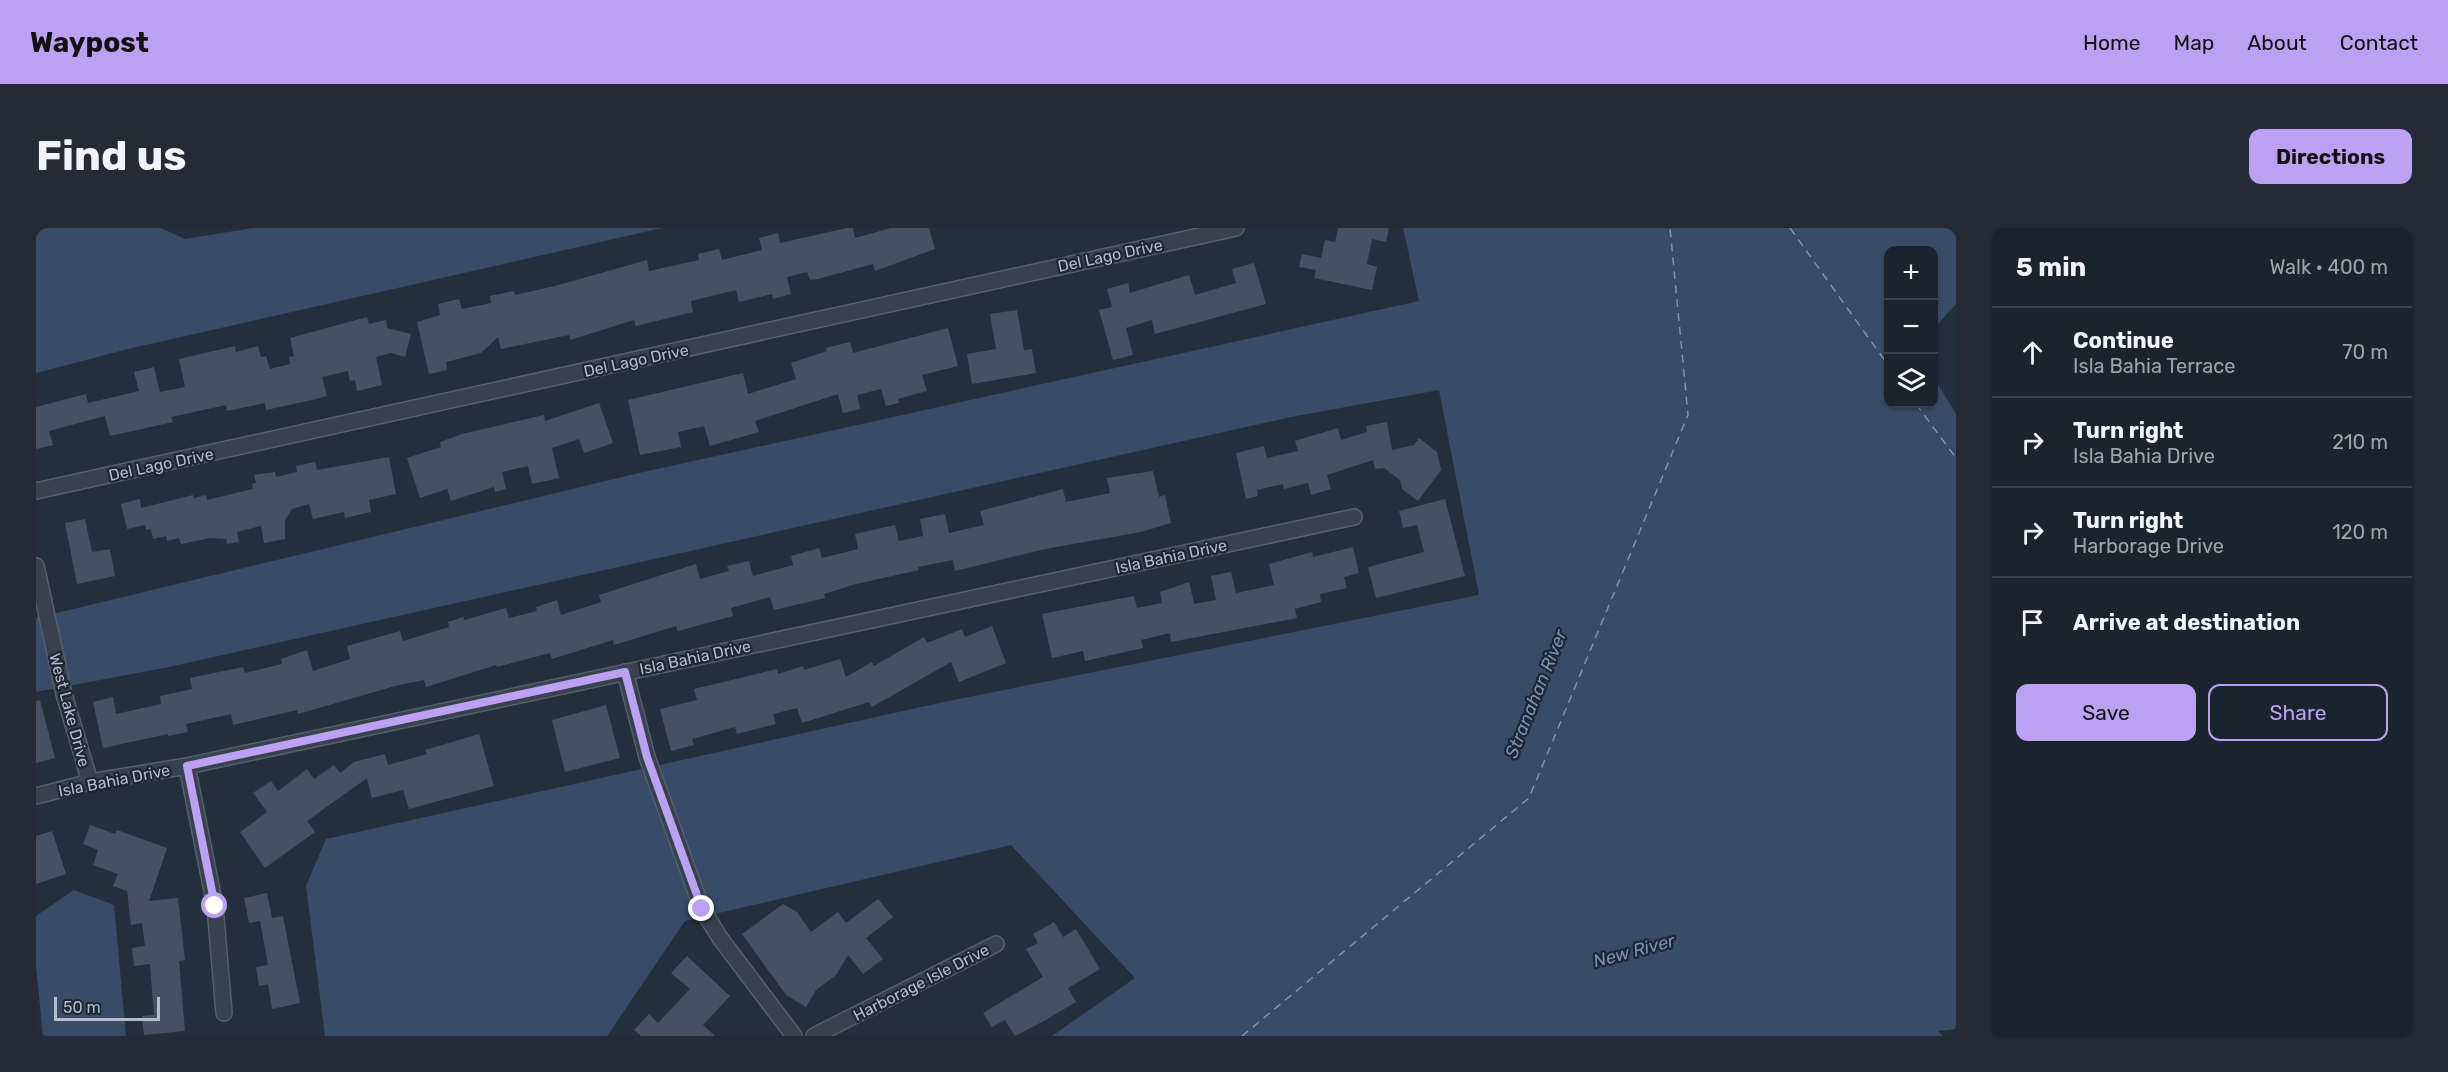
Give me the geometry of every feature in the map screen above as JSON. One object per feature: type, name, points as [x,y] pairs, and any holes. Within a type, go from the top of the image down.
[{"type":"street","name":"Del Lago Drive","points":[[36,491],[1236,228]]},
{"type":"street","name":"Isla Bahia Drive","points":[[36,796],[90,783],[187,766],[1354,517]]},
{"type":"street","name":"West Lake Drive","points":[[36,566],[64,694],[90,783]]},
{"type":"street","points":[[625,672],[647,757],[702,909],[720,938],[794,1036]]},
{"type":"street","points":[[187,766],[215,906],[224,1013]]},
{"type":"street","name":"Harborage Isle Drive","points":[[814,1036],[996,944]]},
{"type":"water","points":[[36,228],[161,228],[185,239],[253,228],[662,228],[128,349],[36,373]]},
{"type":"water","points":[[1403,228],[1956,228],[1956,304],[1938,324],[1938,246],[1884,246],[1884,408],[1938,408],[1938,385],[1956,414],[1956,1029],[1938,1031],[1943,1036],[1052,1036],[1135,978],[1011,845],[685,921],[607,1036],[325,1036],[306,886],[326,839],[944,702],[1479,595],[1439,390],[1291,417],[169,667],[36,692],[36,618],[639,473],[1419,301]]},
{"type":"water","points":[[74,890],[114,905],[126,1036],[43,1036],[36,966],[36,916]]},
{"type":"building","points":[[853,228],[855,238],[891,228],[929,228],[935,249],[875,271],[873,264],[818,279],[810,280],[807,272],[787,277],[791,294],[773,299],[772,294],[739,302],[736,290],[691,301],[693,312],[636,326],[634,320],[570,340],[569,335],[501,349],[498,337],[481,353],[446,362],[447,370],[429,374],[417,322],[440,315],[438,304],[459,299],[462,309],[491,303],[490,296],[514,291],[515,295],[555,286],[647,260],[649,271],[699,260],[698,254],[719,249],[722,260],[762,250],[759,238],[778,233],[780,243]]},
{"type":"building","points":[[1338,228],[1389,228],[1386,242],[1372,239],[1367,264],[1377,267],[1372,290],[1314,278],[1316,270],[1299,267],[1302,254],[1321,258],[1325,240],[1335,242]]},
{"type":"building","points":[[1254,263],[1266,304],[1155,334],[1152,320],[1126,328],[1133,355],[1113,360],[1099,310],[1112,307],[1107,289],[1128,283],[1130,293],[1189,275],[1195,295],[1236,283],[1232,269]]},
{"type":"building","points":[[1017,310],[1024,350],[1032,349],[1036,373],[972,384],[967,354],[996,349],[990,314]]},
{"type":"building","points":[[367,317],[369,324],[386,320],[387,328],[411,334],[405,357],[391,353],[376,357],[382,385],[357,391],[355,380],[350,381],[348,371],[322,377],[327,396],[312,400],[266,410],[265,403],[227,411],[226,405],[171,417],[173,422],[110,436],[105,416],[49,431],[53,445],[36,449],[36,407],[86,394],[88,403],[139,391],[134,372],[154,367],[160,392],[185,387],[179,359],[235,346],[236,352],[258,346],[261,357],[266,356],[270,369],[290,364],[289,357],[294,356],[290,338]]},
{"type":"building","points":[[948,328],[958,366],[922,375],[927,391],[898,399],[899,403],[886,406],[881,389],[857,395],[860,409],[843,413],[838,394],[755,421],[759,432],[710,446],[704,426],[678,432],[681,447],[640,455],[628,400],[743,373],[748,394],[796,379],[791,363],[827,351],[826,348],[850,342],[853,353]]},
{"type":"building","points":[[599,403],[613,443],[584,453],[579,439],[552,448],[559,478],[532,484],[528,466],[502,472],[506,489],[495,492],[494,487],[451,501],[447,489],[420,498],[407,458],[441,447],[440,442],[462,434],[544,415],[545,421]]},
{"type":"building","points":[[1387,422],[1392,450],[1414,445],[1419,438],[1437,452],[1441,470],[1418,501],[1402,489],[1400,480],[1384,468],[1375,469],[1373,460],[1327,475],[1331,489],[1311,495],[1308,483],[1284,489],[1283,484],[1257,490],[1258,496],[1246,499],[1236,453],[1264,446],[1267,458],[1298,451],[1295,441],[1338,428],[1341,440],[1367,432],[1366,426]]},
{"type":"building","points":[[389,457],[396,494],[369,500],[371,512],[345,518],[344,512],[313,519],[309,504],[292,509],[285,520],[285,539],[264,543],[261,526],[237,532],[239,542],[227,544],[226,539],[210,538],[181,544],[179,538],[167,541],[166,536],[153,539],[151,529],[146,530],[145,525],[127,529],[121,504],[140,499],[141,508],[193,495],[194,498],[206,495],[207,500],[253,489],[252,484],[256,483],[254,475],[275,472],[276,477],[297,472],[296,466],[315,462],[317,470]]},
{"type":"building","points":[[1153,471],[1159,497],[1165,495],[1171,523],[1141,532],[1045,549],[955,571],[953,560],[918,567],[919,570],[856,584],[824,594],[825,598],[774,610],[770,597],[731,608],[733,616],[678,631],[676,626],[614,645],[613,640],[552,659],[550,653],[497,667],[496,665],[426,687],[424,680],[395,686],[298,714],[297,710],[233,725],[231,714],[186,724],[188,732],[103,748],[93,702],[113,697],[116,714],[161,704],[160,696],[192,689],[190,678],[243,667],[245,673],[282,664],[281,659],[307,650],[313,671],[350,659],[347,646],[400,631],[403,641],[449,627],[448,622],[463,617],[464,620],[506,608],[509,618],[537,611],[536,607],[557,600],[561,615],[601,602],[599,595],[696,564],[700,579],[729,571],[727,566],[749,561],[753,576],[793,565],[791,556],[819,548],[822,558],[858,549],[855,534],[895,525],[899,541],[923,536],[920,519],[945,514],[949,533],[984,525],[980,511],[1063,489],[1066,502],[1110,493],[1107,478]]},
{"type":"building","points":[[1445,499],[1465,576],[1376,598],[1368,567],[1424,552],[1417,525],[1403,528],[1399,511]]},
{"type":"building","points":[[85,519],[92,552],[110,549],[115,576],[77,584],[65,523]]},
{"type":"building","points":[[1353,547],[1359,573],[1344,577],[1347,588],[1320,594],[1321,602],[1295,609],[1297,618],[1171,642],[1170,633],[1141,640],[1143,648],[1085,661],[1083,651],[1052,658],[1042,614],[1134,596],[1137,608],[1162,603],[1160,592],[1189,582],[1194,604],[1216,600],[1211,576],[1231,572],[1236,593],[1274,585],[1269,564],[1312,552],[1313,557]]},
{"type":"building","points":[[992,626],[1006,663],[959,682],[951,662],[872,707],[869,702],[802,723],[797,708],[773,714],[776,724],[737,734],[735,727],[692,739],[694,745],[671,751],[660,709],[697,700],[694,689],[777,669],[778,674],[803,666],[804,670],[840,659],[846,677],[872,662],[874,666],[924,637],[927,643],[962,629],[965,637]]},
{"type":"building","points":[[40,700],[55,758],[36,763],[36,701]]},
{"type":"building","points":[[606,705],[620,758],[565,772],[552,720]]},
{"type":"building","points":[[479,734],[494,786],[409,809],[403,790],[372,798],[367,778],[307,821],[315,832],[265,868],[240,832],[267,812],[253,793],[271,781],[278,791],[307,769],[314,779],[334,765],[340,773],[354,762],[385,754],[388,765],[427,754],[425,750]]},
{"type":"building","points":[[90,825],[115,834],[117,830],[167,848],[149,901],[178,898],[185,960],[179,961],[185,1031],[144,1035],[142,1016],[154,1015],[150,964],[134,966],[132,948],[145,946],[142,923],[131,925],[127,891],[113,886],[118,874],[93,865],[98,850],[83,844]]},
{"type":"building","points":[[52,831],[66,874],[36,884],[36,836]]},
{"type":"building","points":[[267,893],[272,918],[283,916],[300,1003],[272,1009],[268,984],[259,986],[256,967],[268,965],[260,921],[249,923],[244,898]]},
{"type":"building","points":[[878,899],[893,917],[866,938],[883,959],[863,974],[848,955],[836,975],[816,990],[806,1007],[786,995],[742,934],[783,904],[797,912],[811,932],[838,912],[846,923]]},
{"type":"building","points":[[1054,922],[1063,937],[1076,929],[1100,969],[1068,988],[1076,1002],[1042,1022],[1015,1036],[1005,1020],[992,1027],[983,1013],[1043,977],[1026,949],[1038,943],[1033,934]]},
{"type":"building","points":[[687,956],[730,996],[703,1025],[715,1036],[641,1036],[634,1030],[649,1014],[658,1023],[690,989],[671,973]]},
{"type":"ferry route","points":[[1242,1036],[1529,798],[1688,415],[1670,228]]},
{"type":"ferry route","points":[[1790,228],[1884,359]]},
{"type":"ferry route","points":[[1919,408],[1956,458]]},
{"type":"route","points":[[215,906],[187,766],[625,672],[647,757],[702,909]]},
{"type":"water label","name":"Stranahan River","points":[[1536,694]]},
{"type":"water label","name":"New River","points":[[1634,951]]}]
